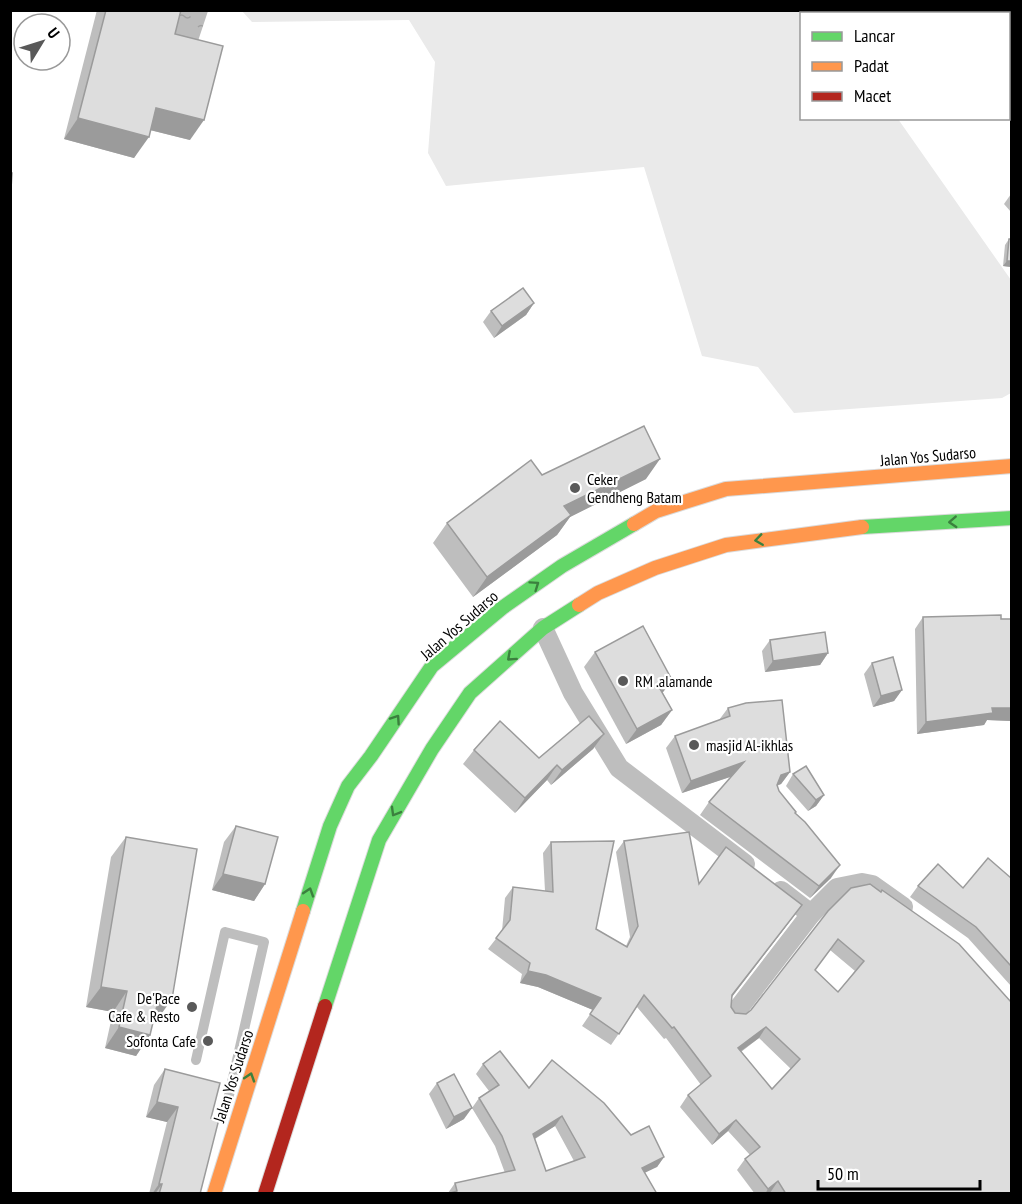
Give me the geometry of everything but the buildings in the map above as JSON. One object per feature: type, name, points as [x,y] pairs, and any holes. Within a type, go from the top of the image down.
[{"type":"main road","name":"Jalan Yos Sudarso","points":[[214,1194],[330,826],[348,786],[432,666],[502,608],[562,566],[656,511],[726,489],[1011,466]]},
{"type":"main road","points":[[265,1194],[379,840],[432,748],[470,693],[543,628],[598,593],[655,568],[726,545],[868,526],[1011,518]]},
{"type":"street","points":[[543,628],[573,693],[619,768],[811,914]]},
{"type":"street","points":[[734,1014],[811,914],[845,878],[872,885],[920,919]]},
{"type":"lane","points":[[196,1060],[225,932],[264,942],[224,1116],[237,1118]]},
{"type":"shaded area","points":[[242,11],[822,11],[800,12],[800,120],[899,120],[1011,280],[1011,393],[1002,398],[794,413],[758,367],[702,356],[644,167],[446,186],[428,153],[435,62],[409,20],[252,22]]},
{"type":"water","points":[[181,11],[208,11],[197,44],[173,36]]},
{"type":"traffic: fast","points":[[862,527],[1012,518]]},
{"type":"traffic: fast","points":[[303,911],[330,826],[348,786],[432,666],[502,608],[562,566],[634,524]]},
{"type":"traffic: fast","points":[[325,1006],[379,840],[432,749],[470,693],[543,628],[579,605]]},
{"type":"traffic: slow","points":[[634,524],[656,511],[726,489],[1012,466]]},
{"type":"traffic: slow","points":[[579,605],[598,593],[655,568],[726,545],[862,527]]},
{"type":"traffic: slow","points":[[214,1194],[303,911]]},
{"type":"traffic: jam","points":[[265,1194],[325,1006]]},
{"type":"place","name":"Ceker Gendheng Batam","points":[[575,488]]},
{"type":"place","name":"RM .alamande","points":[[623,681]]},
{"type":"place","name":"masjid Al-ikhlas","points":[[694,745]]},
{"type":"place","name":"De'Pace Cafe & Resto","points":[[192,1007]]},
{"type":"place","name":"Sofonta Cafe","points":[[208,1041]]}]
